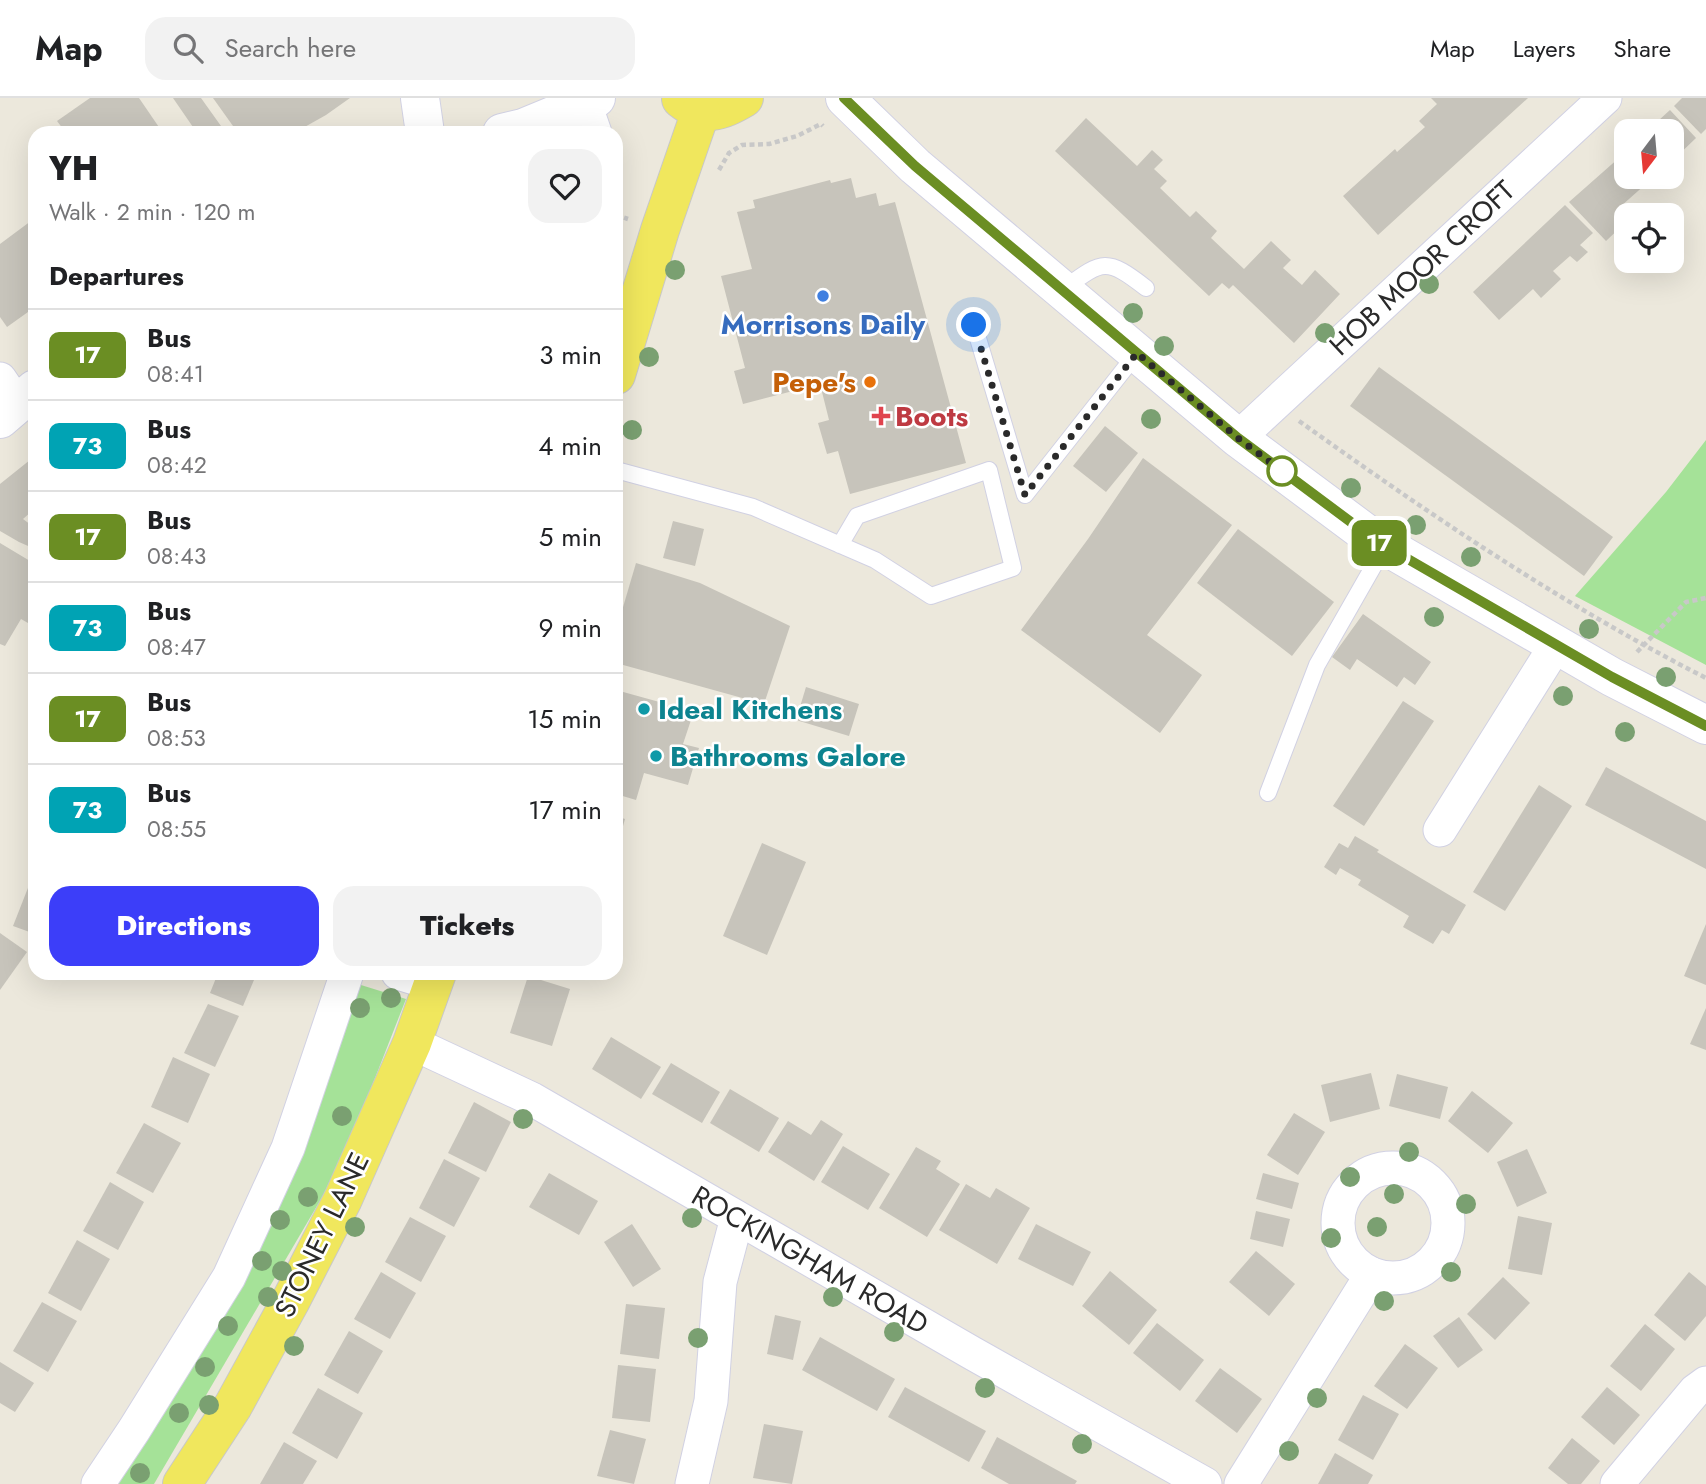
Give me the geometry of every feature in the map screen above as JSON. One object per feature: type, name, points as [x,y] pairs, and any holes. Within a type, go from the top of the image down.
[{"type":"main road","points":[[623,352],[660,230],[690,105],[717,111],[744,98]]},
{"type":"main road","name":"STONEY LANE","points":[[182,1484],[233,1406],[343,1199],[412,1042],[434,980]]},
{"type":"street","points":[[420,98],[424,126]]},
{"type":"street","name":"HOB MOOR CROFT","points":[[1238,438],[1605,98]]},
{"type":"street","points":[[532,126],[592,112]]},
{"type":"street","points":[[837,115],[915,166],[1238,438],[1385,546],[1612,677],[1706,726]]},
{"type":"street","points":[[1440,830],[1556,645]]},
{"type":"street","points":[[98,1484],[229,1277],[288,1148],[344,980]]},
{"type":"street","name":"ROCKINGHAM ROAD","points":[[412,1042],[532,1099],[1205,1484]]},
{"type":"street","points":[[692,1484],[711,1401],[720,1282],[737,1218]]},
{"type":"street","points":[[1241,1484],[1372,1274]]},
{"type":"street","points":[[1618,1484],[1695,1391],[1706,1383]]},
{"type":"lane","points":[[1062,290],[1092,268],[1108,265],[1122,270],[1146,288]]},
{"type":"lane","points":[[974,325],[1025,495],[1137,353]]},
{"type":"lane","points":[[623,472],[753,507],[875,560],[931,596],[1013,569],[989,470],[858,516],[841,545]]},
{"type":"lane","points":[[1268,793],[1317,664],[1385,546]]},
{"type":"path","points":[[716,176],[729,153],[742,145],[797,136],[837,115]]},
{"type":"path","points":[[623,217],[660,230]]},
{"type":"path","points":[[1275,404],[1405,497],[1530,578],[1706,678]]},
{"type":"path","points":[[1612,677],[1686,602],[1706,598]]},
{"type":"green space","points":[[1706,440],[1706,665],[1575,596],[1666,492]]},
{"type":"green space","points":[[361,985],[406,999],[361,1114],[324,1194],[154,1484],[111,1484]]},
{"type":"building","points":[[90,98],[139,98],[158,126],[61,126],[57,121]]},
{"type":"building","points":[[173,98],[201,98],[221,126],[192,126]]},
{"type":"building","points":[[213,98],[350,98],[306,126],[233,126]]},
{"type":"building","points":[[1431,98],[1528,98],[1378,235],[1343,196],[1395,149],[1397,152],[1425,127],[1419,121],[1437,104]]},
{"type":"building","points":[[1682,98],[1706,98],[1706,129],[1701,134],[1674,106]]},
{"type":"building","points":[[1670,110],[1678,119],[1660,119]]},
{"type":"building","points":[[1086,118],[1137,166],[1152,150],[1163,160],[1154,169],[1167,181],[1160,188],[1190,217],[1196,211],[1217,231],[1211,238],[1244,269],[1271,241],[1291,260],[1283,268],[1302,285],[1315,270],[1340,294],[1294,343],[1233,285],[1229,289],[1222,283],[1209,296],[1055,151]]},
{"type":"building","points":[[1684,125],[1696,138],[1684,150]]},
{"type":"building","points":[[1614,162],[1614,189],[1640,189],[1624,203],[1614,203],[1614,233],[1606,241],[1569,202]]},
{"type":"building","points":[[851,178],[856,198],[876,193],[879,206],[895,202],[966,463],[850,494],[838,451],[827,454],[818,423],[829,420],[820,384],[743,404],[734,371],[745,368],[721,276],[752,269],[737,212],[755,208],[753,200],[830,180],[831,183]]},
{"type":"building","points":[[1565,205],[1593,233],[1580,245],[1588,252],[1577,262],[1570,256],[1553,271],[1561,279],[1541,298],[1533,289],[1499,320],[1473,292]]},
{"type":"building","points":[[28,223],[28,312],[7,327],[0,317],[0,244]]},
{"type":"building","points":[[1379,367],[1613,537],[1584,576],[1350,406]]},
{"type":"building","points":[[1105,426],[1138,453],[1106,492],[1073,466]]},
{"type":"building","points":[[1143,458],[1232,525],[1147,635],[1202,675],[1160,733],[1021,630]]},
{"type":"building","points":[[28,462],[28,515],[23,519],[28,523],[28,546],[0,531],[0,484]]},
{"type":"building","points":[[673,521],[704,529],[695,566],[663,558]]},
{"type":"building","points":[[1238,529],[1334,602],[1292,656],[1197,583]]},
{"type":"building","points":[[0,543],[28,560],[28,623],[21,619],[5,646],[0,644]]},
{"type":"building","points":[[636,563],[700,583],[790,626],[764,704],[623,665],[623,607]]},
{"type":"building","points":[[1363,614],[1431,662],[1415,685],[1404,677],[1397,687],[1357,659],[1350,670],[1332,657]]},
{"type":"building","points":[[806,687],[859,704],[849,736],[796,720]]},
{"type":"building","name":"Bathrooms Galore","points":[[623,692],[663,703],[691,720],[683,744],[699,748],[688,785],[644,773],[636,800],[623,796]]},
{"type":"building","points":[[1403,701],[1434,721],[1364,826],[1333,806]]},
{"type":"building","points":[[1606,767],[1706,821],[1706,869],[1585,805]]},
{"type":"building","points":[[1539,785],[1572,806],[1505,911],[1473,892]]},
{"type":"building","points":[[1355,836],[1466,905],[1449,934],[1442,930],[1433,944],[1403,927],[1409,916],[1358,885],[1361,880],[1340,868],[1336,875],[1324,867],[1339,843],[1348,848]]},
{"type":"building","points":[[762,843],[806,862],[767,955],[723,936]]},
{"type":"building","points":[[28,888],[28,931],[13,926]]},
{"type":"building","points":[[1706,924],[1706,985],[1684,976]]},
{"type":"building","points":[[0,933],[27,952],[0,990]]},
{"type":"building","points":[[215,980],[254,980],[243,1006],[210,993]]},
{"type":"building","points":[[527,980],[541,980],[570,989],[552,1046],[510,1033]]},
{"type":"building","points":[[208,1004],[239,1016],[215,1067],[184,1053]]},
{"type":"building","points":[[1706,1008],[1706,1050],[1690,1044]]},
{"type":"building","points":[[611,1037],[661,1067],[641,1099],[592,1069]]},
{"type":"building","points":[[173,1057],[210,1074],[188,1123],[151,1107]]},
{"type":"building","points":[[671,1063],[720,1092],[702,1123],[652,1094]]},
{"type":"building","points":[[1371,1073],[1380,1109],[1330,1122],[1321,1085]]},
{"type":"building","points":[[1397,1074],[1448,1087],[1440,1119],[1389,1106]]},
{"type":"building","points":[[730,1089],[779,1118],[759,1152],[710,1123]]},
{"type":"building","points":[[1472,1091],[1513,1123],[1488,1153],[1448,1121]]},
{"type":"building","points":[[474,1102],[511,1122],[486,1172],[448,1153]]},
{"type":"building","points":[[1294,1113],[1325,1132],[1298,1175],[1267,1155]]},
{"type":"building","points":[[821,1120],[843,1134],[814,1181],[768,1152],[788,1121],[811,1135]]},
{"type":"building","points":[[144,1123],[181,1143],[153,1193],[116,1173]]},
{"type":"building","points":[[843,1146],[890,1174],[868,1210],[821,1182]]},
{"type":"building","points":[[916,1147],[941,1161],[936,1169],[960,1184],[927,1237],[879,1208]]},
{"type":"building","points":[[1527,1149],[1547,1193],[1517,1207],[1497,1162]]},
{"type":"building","points":[[444,1159],[480,1178],[454,1227],[419,1208]]},
{"type":"building","points":[[549,1173],[598,1201],[579,1235],[529,1207]]},
{"type":"building","points":[[1263,1173],[1299,1183],[1292,1209],[1256,1199]]},
{"type":"building","points":[[110,1182],[144,1202],[118,1250],[83,1231]]},
{"type":"building","points":[[966,1184],[990,1198],[996,1188],[1030,1208],[997,1264],[939,1230]]},
{"type":"building","points":[[1256,1211],[1290,1219],[1283,1247],[1250,1239]]},
{"type":"building","points":[[1518,1216],[1552,1223],[1542,1275],[1508,1269]]},
{"type":"building","points":[[410,1217],[446,1236],[421,1282],[385,1262]]},
{"type":"building","points":[[632,1224],[661,1269],[633,1287],[604,1242]]},
{"type":"building","points":[[1036,1224],[1091,1252],[1073,1286],[1018,1259]]},
{"type":"building","points":[[77,1240],[110,1259],[81,1311],[48,1293]]},
{"type":"building","points":[[1256,1251],[1295,1284],[1269,1316],[1229,1282]]},
{"type":"building","points":[[1110,1271],[1157,1310],[1129,1345],[1082,1306]]},
{"type":"building","points":[[381,1272],[416,1293],[390,1339],[354,1319]]},
{"type":"building","points":[[1689,1272],[1706,1286],[1706,1316],[1685,1341],[1654,1315]]},
{"type":"building","points":[[1503,1277],[1530,1303],[1495,1340],[1467,1314]]},
{"type":"building","points":[[42,1302],[77,1321],[48,1372],[13,1351]]},
{"type":"building","points":[[626,1304],[665,1308],[659,1359],[620,1354]]},
{"type":"building","points":[[775,1315],[801,1321],[793,1360],[767,1354]]},
{"type":"building","points":[[1459,1317],[1483,1350],[1458,1368],[1433,1336]]},
{"type":"building","points":[[1157,1323],[1204,1360],[1180,1391],[1133,1353]]},
{"type":"building","points":[[1645,1324],[1675,1349],[1641,1391],[1610,1366]]},
{"type":"building","points":[[349,1331],[383,1351],[358,1394],[324,1375]]},
{"type":"building","points":[[820,1337],[895,1379],[877,1411],[802,1370]]},
{"type":"building","points":[[1405,1344],[1438,1368],[1407,1409],[1374,1386]]},
{"type":"building","points":[[0,1362],[34,1383],[15,1412],[0,1403]]},
{"type":"building","points":[[618,1365],[656,1369],[650,1422],[612,1418]]},
{"type":"building","points":[[1220,1368],[1262,1399],[1237,1433],[1195,1401]]},
{"type":"building","points":[[905,1387],[986,1431],[969,1462],[888,1417]]},
{"type":"building","points":[[1607,1387],[1640,1415],[1614,1445],[1581,1417]]},
{"type":"building","points":[[318,1388],[363,1413],[337,1459],[292,1433]]},
{"type":"building","points":[[1363,1395],[1399,1414],[1373,1460],[1338,1440]]},
{"type":"building","points":[[764,1424],[803,1431],[792,1484],[753,1478]]},
{"type":"building","points":[[610,1430],[646,1439],[634,1484],[597,1476]]},
{"type":"building","points":[[997,1437],[1077,1481],[1075,1484],[1009,1484],[981,1468]]},
{"type":"building","points":[[1572,1438],[1600,1461],[1581,1484],[1568,1484],[1548,1468]]},
{"type":"building","points":[[284,1442],[317,1461],[303,1484],[260,1484]]},
{"type":"building","points":[[1335,1453],[1373,1475],[1368,1484],[1318,1484]]},
{"type":"bus line","name":"17","points":[[844,98],[915,166],[1238,438],[1375,540],[1612,677],[1706,726]]},
{"type":"place","name":"Morrisons Daily","points":[[823,296]]},
{"type":"place","name":"Pepe's","points":[[870,382]]},
{"type":"place","name":"Boots","points":[[881,416]]},
{"type":"place","name":"Ideal Kitchens","points":[[644,709]]},
{"type":"place","name":"Bathrooms Galore","points":[[656,756]]},
{"type":"route","points":[[974,325],[1025,495],[1137,353],[1238,438],[1282,471]]}]
